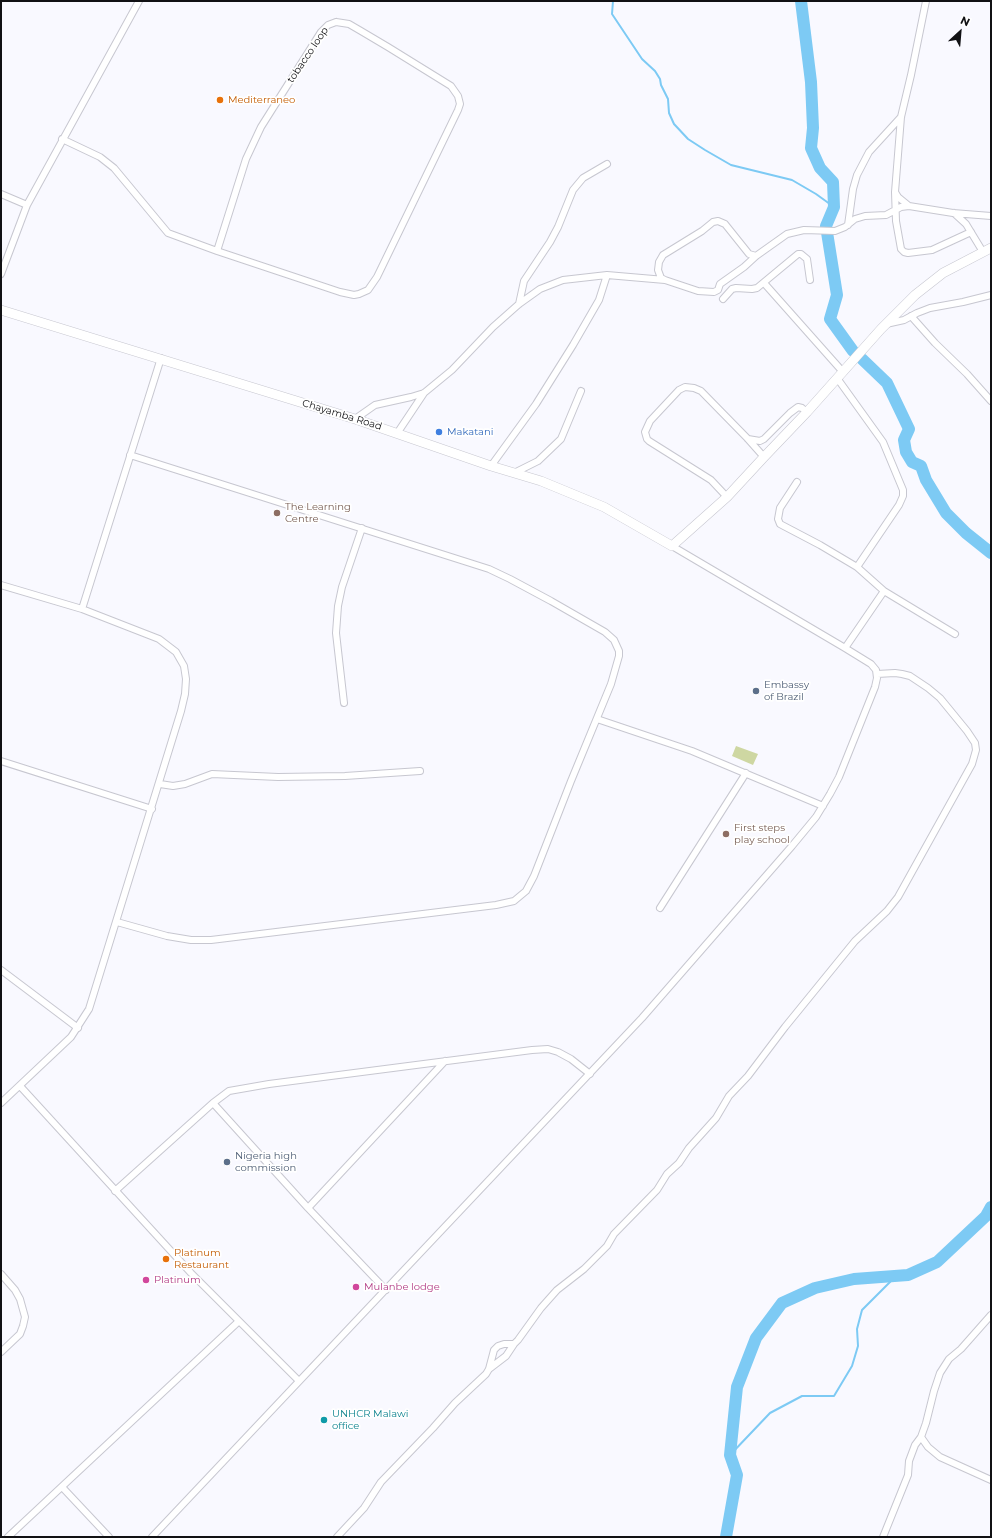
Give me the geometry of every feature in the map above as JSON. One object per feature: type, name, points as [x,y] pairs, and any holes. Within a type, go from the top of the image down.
[{"type":"street","points":[[1,274],[27,205],[139,1]]},
{"type":"street","points":[[926,1],[912,75],[901,117],[895,192],[896,221],[901,249],[908,253],[932,250],[971,232]]},
{"type":"street","name":"tobacco loop","points":[[340,22],[349,24],[422,68],[450,86],[456,92],[459,100],[458,110],[376,277],[371,286],[364,292],[354,295],[340,292],[217,251],[253,142],[317,38],[328,25],[340,22]]},
{"type":"street","points":[[848,225],[853,188],[857,175],[869,152],[901,117]]},
{"type":"street","points":[[62,139],[100,157],[114,168],[168,233],[217,251]]},
{"type":"street","points":[[519,304],[524,281],[550,242],[558,227],[572,190],[583,178],[607,164]]},
{"type":"street","points":[[895,192],[898,197],[910,206]]},
{"type":"street","points":[[1,194],[27,205]]},
{"type":"street","points":[[398,432],[424,393],[452,370],[492,327],[519,304],[540,289],[563,280],[607,275],[665,280],[698,292],[714,292],[718,290],[720,284],[744,267],[756,256],[792,232],[804,230],[835,231],[848,225],[855,219],[865,216],[886,215],[901,207],[910,206],[953,213],[991,216]]},
{"type":"street","points":[[152,1537],[642,1018],[792,846],[823,806],[839,777],[875,687],[877,674],[876,670],[871,664],[846,648],[672,546],[727,498],[886,324],[915,295],[943,274],[987,250],[960,217],[953,213]]},
{"type":"street","points":[[665,280],[661,278],[658,270],[659,262],[663,255],[714,222],[718,221],[725,224],[749,254],[756,256]]},
{"type":"street","points":[[723,299],[732,289],[757,288],[798,254],[804,256],[806,259],[810,280]]},
{"type":"street","points":[[491,466],[536,404],[573,345],[599,300],[607,275]]},
{"type":"street","points":[[764,283],[840,375],[883,442],[902,490],[903,496],[899,505],[857,567]]},
{"type":"street","points":[[886,324],[904,320],[930,308],[990,297]]},
{"type":"street","name":"Chayamba Road","points":[[1,310],[398,432],[491,466],[541,481],[597,503],[672,546]]},
{"type":"street","points":[[911,316],[991,401]]},
{"type":"street","points":[[82,610],[161,358]]},
{"type":"street","points":[[727,498],[711,480],[649,441],[645,435],[646,428],[650,421],[679,390],[685,387],[694,388],[701,391],[764,457]]},
{"type":"street","points":[[514,473],[538,461],[561,439],[582,391]]},
{"type":"street","points":[[355,419],[375,405],[424,393]]},
{"type":"street","points":[[748,439],[760,442],[764,440],[790,413],[798,407],[807,412]]},
{"type":"street","points":[[118,922],[167,936],[191,940],[211,940],[496,905],[514,900],[526,891],[534,876],[611,684],[618,661],[619,651],[611,636],[551,601],[489,569],[130,455]]},
{"type":"street","points":[[797,482],[780,508],[778,519],[780,524],[857,567],[884,591],[955,634]]},
{"type":"street","points":[[344,703],[336,633],[338,606],[342,587],[362,528]]},
{"type":"street","points":[[1,585],[82,610],[159,639],[176,652],[184,666],[186,679],[185,694],[181,711],[160,784],[118,922],[89,1009],[71,1037],[1,1103]]},
{"type":"street","points":[[846,648],[884,591]]},
{"type":"street","points":[[337,1537],[364,1508],[381,1482],[489,1369],[506,1356],[541,1308],[557,1290],[584,1269],[607,1246],[617,1230],[638,1211],[657,1190],[667,1174],[679,1163],[689,1148],[716,1118],[729,1096],[748,1076],[785,1027],[855,940],[887,911],[898,897],[976,756],[975,743],[967,730],[940,698],[910,676],[895,673],[877,674]]},
{"type":"street","points":[[597,718],[672,743],[823,806]]},
{"type":"street","points":[[1,761],[152,809]]},
{"type":"street","points":[[160,784],[173,786],[185,784],[212,774],[278,777],[345,776],[420,771]]},
{"type":"street","points":[[660,908],[746,773]]},
{"type":"street","points":[[1,970],[78,1028]]},
{"type":"street","points":[[115,1191],[212,1103],[229,1091],[269,1084],[548,1049],[572,1059],[590,1074]]},
{"type":"street","points":[[308,1208],[445,1061]]},
{"type":"street","points":[[20,1086],[191,1274],[299,1381]]},
{"type":"street","points":[[212,1103],[308,1208],[386,1290]]},
{"type":"street","points":[[1,1274],[15,1290],[20,1300],[24,1317],[20,1334],[1,1352]]},
{"type":"street","points":[[883,1537],[908,1475],[909,1461],[915,1445],[921,1437],[934,1391],[944,1365],[961,1349],[991,1315]]},
{"type":"street","points":[[8,1537],[238,1322]]},
{"type":"street","points":[[489,1369],[494,1350],[498,1346],[504,1344],[514,1344]]},
{"type":"street","points":[[921,1437],[928,1447],[940,1457],[991,1480]]},
{"type":"street","points":[[62,1487],[109,1537]]},
{"type":"green space","points":[[736,746],[758,754],[753,765],[732,756]]},
{"type":"waterway","points":[[613,1],[612,14],[642,59],[655,71],[660,79],[661,85],[668,99],[669,113],[674,124],[688,139],[731,165],[792,180],[816,194],[834,207]]},
{"type":"waterway","points":[[801,1],[811,82],[813,128],[811,148],[820,168],[833,182],[834,207],[826,226],[837,295],[830,319],[853,351]]},
{"type":"waterway","points":[[862,359],[887,383],[909,429],[904,440],[906,452],[912,462],[921,466],[926,480],[946,513],[966,533],[991,553]]},
{"type":"waterway","points":[[726,1537],[737,1475],[730,1455],[737,1387],[756,1338],[782,1303],[815,1288],[854,1279],[908,1275],[937,1262],[986,1216],[991,1207]]},
{"type":"waterway","points":[[730,1455],[770,1413],[802,1396],[834,1396],[852,1366],[858,1346],[857,1329],[862,1310],[896,1276]]},
{"type":"place","name":"Mediterraneo","points":[[220,100]]},
{"type":"place","name":"Makatani","points":[[439,432]]},
{"type":"place","name":"The Learning Centre","points":[[277,513]]},
{"type":"place","name":"Embassy of Brazil","points":[[756,691]]},
{"type":"place","name":"First steps play school","points":[[726,834]]},
{"type":"place","name":"Nigeria high commission","points":[[227,1162]]},
{"type":"place","name":"Platinum Restaurant","points":[[166,1259]]},
{"type":"place","name":"Platinum","points":[[146,1280]]},
{"type":"place","name":"Mulanbe lodge","points":[[356,1287]]},
{"type":"place","name":"UNHCR Malawi office","points":[[324,1420]]}]
